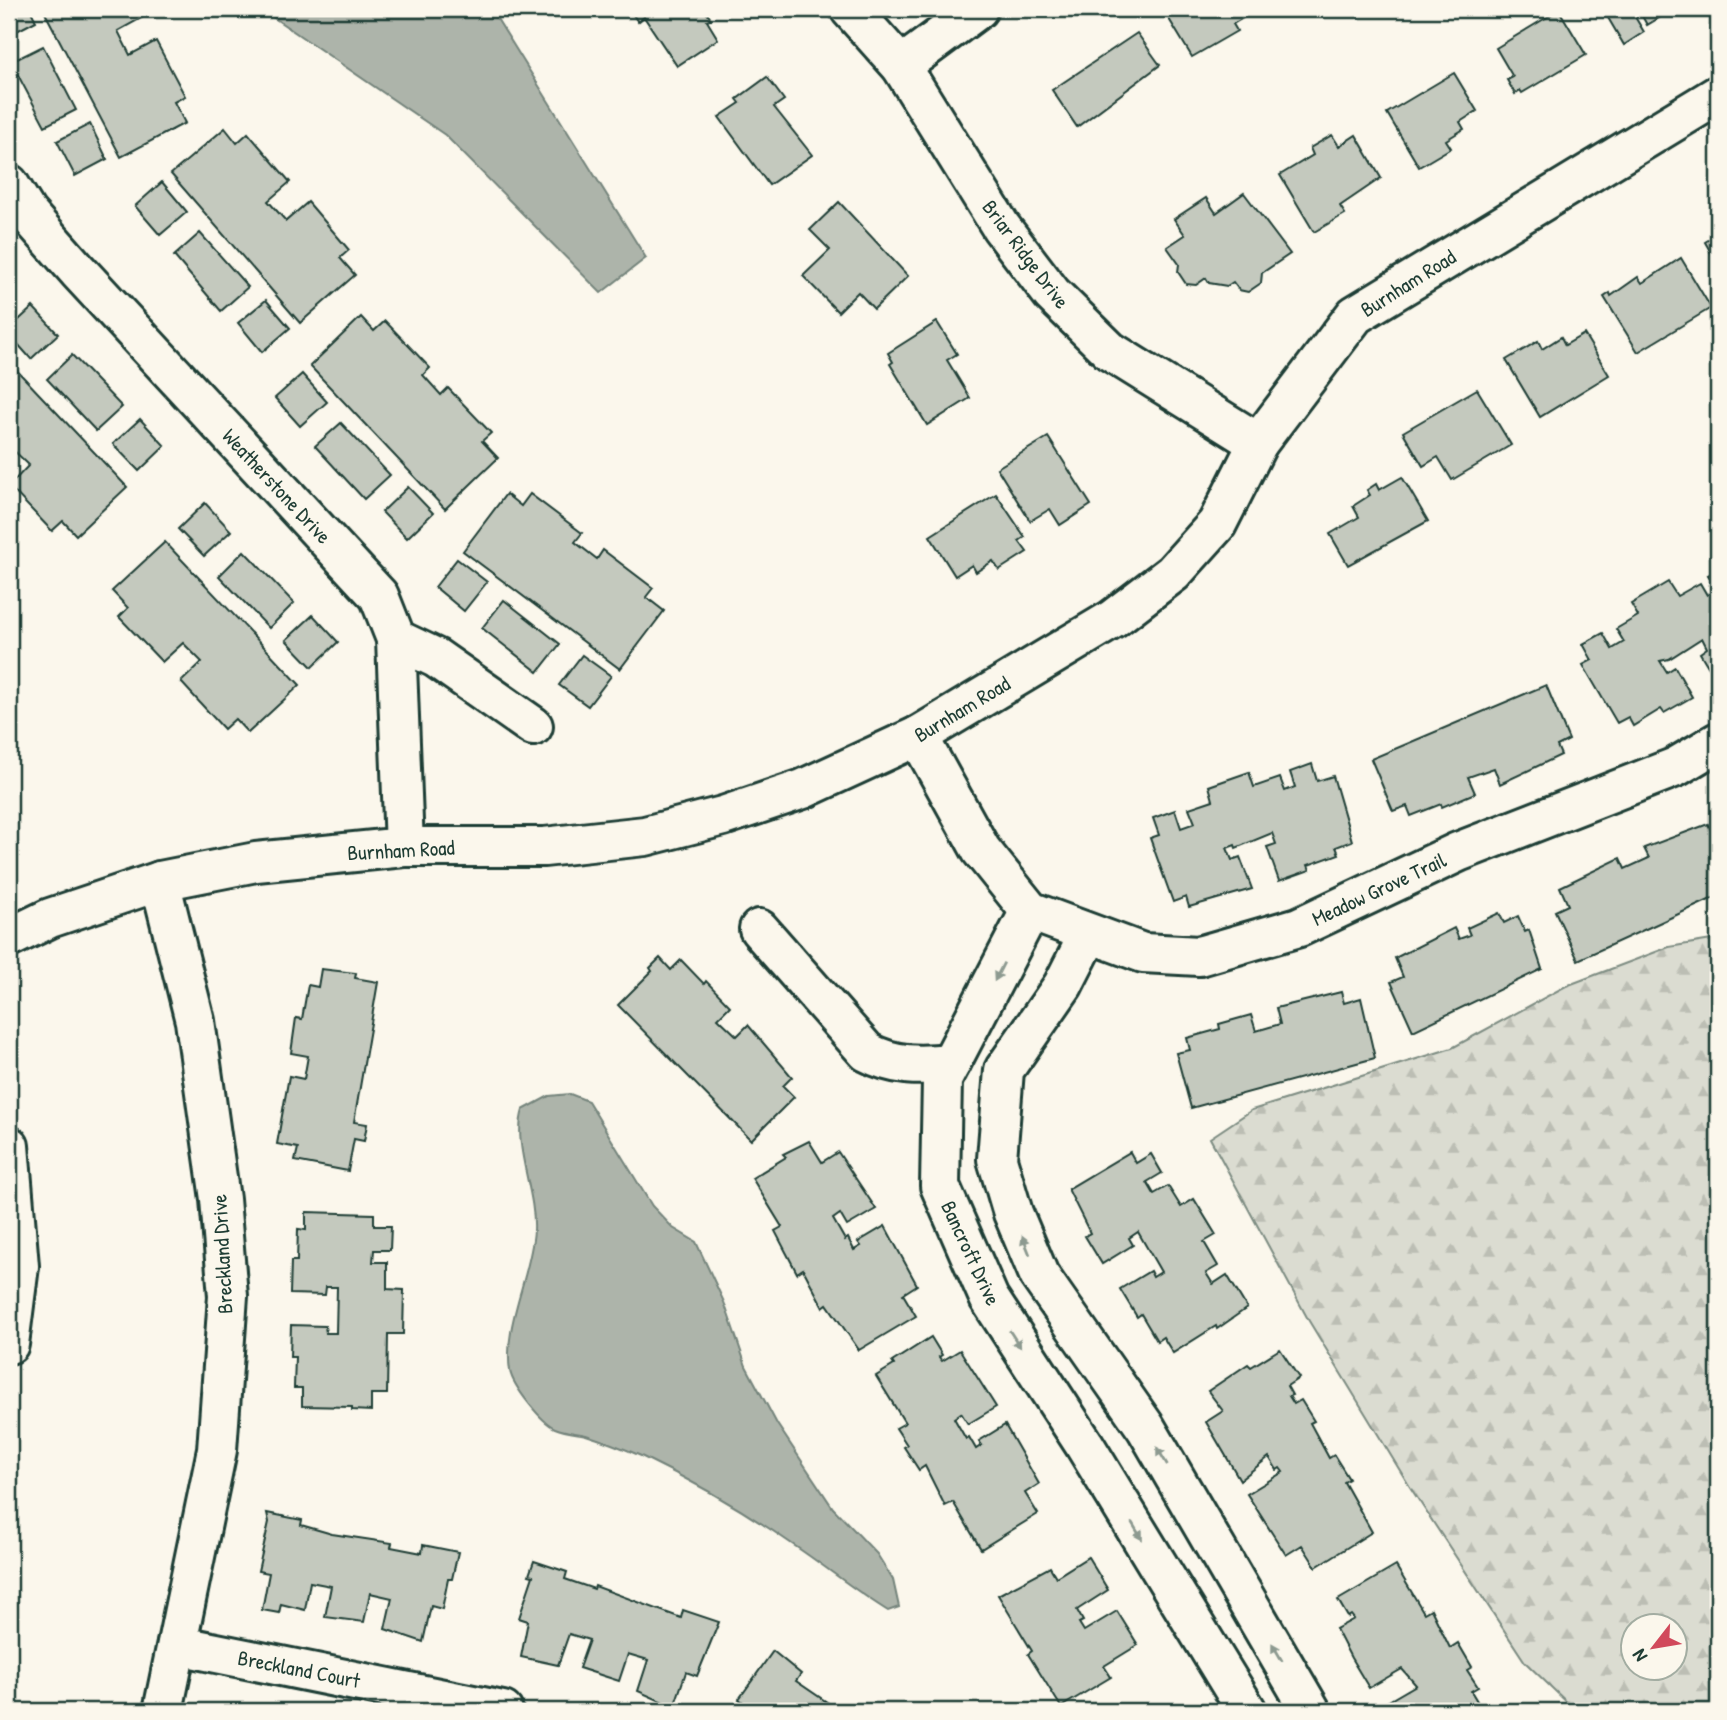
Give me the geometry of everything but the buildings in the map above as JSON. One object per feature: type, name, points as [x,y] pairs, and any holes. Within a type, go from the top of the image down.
[{"type":"street","name":"Briar Ridge Drive","points":[[850,9],[901,66],[1002,227],[1052,294],[1110,351],[1258,443]]},
{"type":"street","points":[[901,66],[978,9]]},
{"type":"street","name":"Burnham Road","points":[[9,938],[50,918],[160,881],[256,862],[404,847],[544,847],[645,836],[723,816],[803,789],[918,736],[1112,619],[1173,573],[1217,524],[1258,443],[1356,315],[1718,95]]},
{"type":"street","name":"Weatherstone Drive","points":[[9,184],[27,213],[78,271],[379,596],[396,639],[404,847]]},
{"type":"street","points":[[396,639],[436,658],[533,726]]},
{"type":"street","points":[[918,736],[981,850],[1030,911]]},
{"type":"street","name":"Meadow Grove Trail","points":[[1030,911],[1143,953],[1199,956],[1299,927],[1458,852],[1676,767],[1718,742]]},
{"type":"street","name":"Breckland Drive","points":[[160,881],[195,1021],[220,1199],[228,1296],[217,1450],[163,1711]]},
{"type":"street","name":"Bancroft Drive","points":[[1030,911],[942,1080],[940,1186],[989,1298],[1247,1711]]},
{"type":"street","points":[[758,929],[867,1052],[887,1063],[914,1066],[951,1063]]},
{"type":"street","points":[[1089,934],[1063,985],[1004,1070],[997,1159],[1013,1213],[1038,1276],[1146,1427],[1311,1711]]},
{"type":"street","points":[[941,1127],[999,1137]]},
{"type":"street","points":[[9,1146],[19,1266],[9,1344]]},
{"type":"street","points":[[1050,1392],[1096,1356]]},
{"type":"street","points":[[1164,1576],[1212,1540]]},
{"type":"street","name":"Breckland Court","points":[[177,1645],[503,1711]]},
{"type":"green space","points":[[1718,939],[1718,1708],[1708,1711],[1576,1711],[1525,1662],[1410,1487],[1309,1321],[1210,1138],[1252,1110],[1452,1048],[1566,986],[1669,947]]},
{"type":"shaded area","points":[[261,9],[491,9],[646,258],[601,293],[445,135]]},
{"type":"shaded area","points":[[570,1094],[588,1101],[652,1206],[673,1228],[696,1242],[724,1302],[746,1366],[777,1424],[833,1508],[877,1554],[893,1580],[899,1607],[888,1611],[756,1520],[680,1476],[614,1445],[555,1428],[542,1419],[522,1394],[510,1371],[510,1336],[532,1247],[534,1215],[522,1153],[520,1123],[523,1110],[549,1096]]}]
